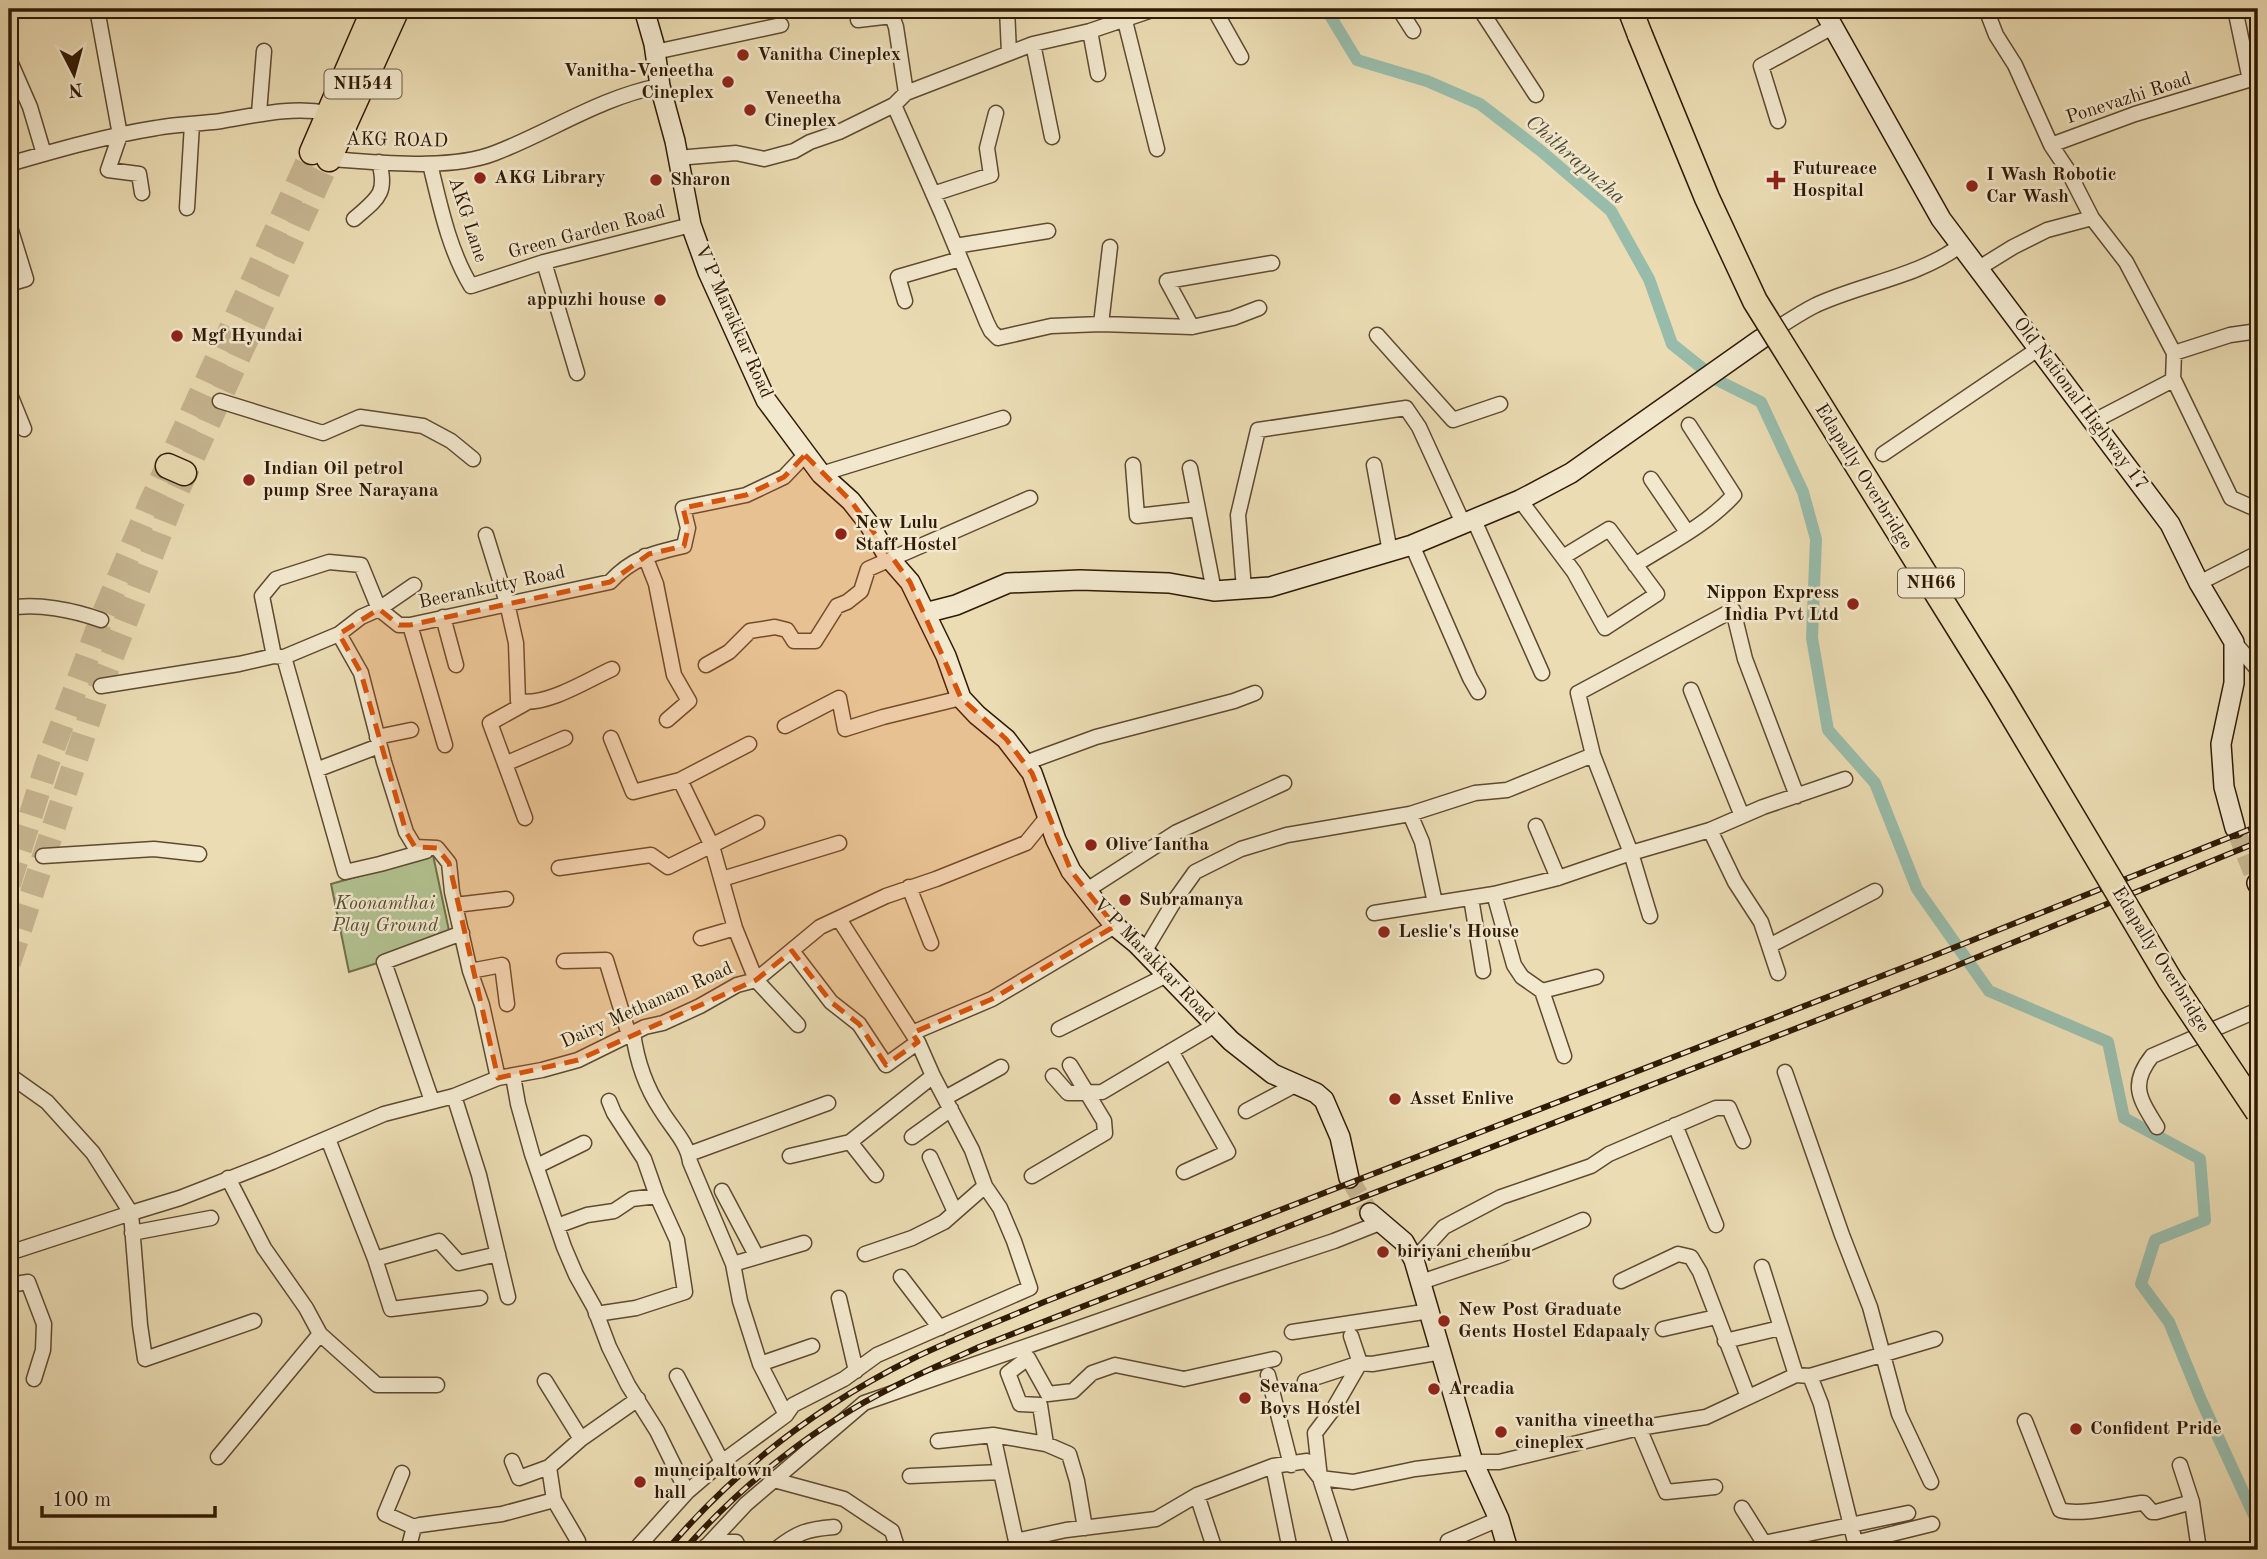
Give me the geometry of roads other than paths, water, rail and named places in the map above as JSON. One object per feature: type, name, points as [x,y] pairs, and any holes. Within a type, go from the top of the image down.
[{"type":"highway","name":"NH544","points":[[321,155],[328,113],[374,9]]},
{"type":"highway","name":"NH544","points":[[321,155],[397,9]]},
{"type":"highway","name":"Edapally Overbridge","points":[[1630,9],[1707,198],[1755,301],[1999,693],[2170,980],[2258,1112]]},
{"type":"street","points":[[97,9],[120,135],[108,170],[139,174],[142,193]]},
{"type":"street","name":"V P Marakkar Road","points":[[644,9],[675,141],[691,225],[708,272],[766,400],[805,456],[851,501],[869,524],[889,558],[910,582],[946,656],[961,698],[977,716],[1006,739],[1032,773],[1056,840],[1071,871],[1115,926],[1144,952],[1214,1025],[1273,1074],[1316,1093],[1330,1109],[1340,1137],[1349,1178]]},
{"type":"street","points":[[1007,9],[1009,53]]},
{"type":"street","points":[[677,158],[736,153],[764,159],[794,151],[894,105],[906,93],[1032,44],[1090,31],[1124,14],[1155,9]]},
{"type":"street","points":[[1214,9],[1241,57]]},
{"type":"street","points":[[1399,9],[1413,31]]},
{"type":"street","points":[[1480,9],[1535,95]]},
{"type":"street","name":"Old National Highway 17","points":[[1823,9],[1941,219],[2170,524],[2199,583],[2234,642]]},
{"type":"street","points":[[1986,9],[1996,35],[2015,65],[2051,145]]},
{"type":"street","points":[[2235,9],[2254,79]]},
{"type":"street","points":[[1124,14],[1157,149]]},
{"type":"street","points":[[858,20],[892,16],[906,93]]},
{"type":"street","points":[[655,52],[781,25]]},
{"type":"street","points":[[1778,121],[1761,66],[1834,26]]},
{"type":"street","points":[[1090,31],[1098,74]]},
{"type":"street","points":[[1032,44],[1052,137]]},
{"type":"street","points":[[259,113],[264,51]]},
{"type":"street","points":[[9,59],[30,107],[44,154]]},
{"type":"street","name":"Ponevazhi Road","points":[[2174,354],[2126,262],[2092,218],[2067,169],[2051,145],[2135,114],[2254,79]]},
{"type":"street","name":"AKG ROAD","points":[[321,155],[379,162],[430,164],[493,154],[587,110],[660,86]]},
{"type":"street","points":[[894,105],[987,323],[998,338],[1051,326],[1101,324],[1192,327],[1259,309]]},
{"type":"street","points":[[9,164],[120,135],[259,113],[311,110],[328,113]]},
{"type":"street","points":[[933,194],[991,175],[987,148],[996,113]]},
{"type":"street","points":[[187,208],[192,124]]},
{"type":"street","points":[[354,219],[377,199],[384,180],[379,162]]},
{"type":"street","name":"AKG Lane","points":[[430,164],[461,271],[471,286]]},
{"type":"street","points":[[1979,268],[2012,247],[2047,230],[2092,218]]},
{"type":"street","points":[[9,224],[26,279],[9,284]]},
{"type":"street","name":"Green Garden Road","points":[[471,286],[544,262],[691,225]]},
{"type":"street","points":[[905,302],[898,276],[958,252],[1048,231]]},
{"type":"street","points":[[925,613],[956,605],[1008,583],[1080,580],[1169,583],[1214,591],[1270,587],[1412,545],[1549,487],[1761,339],[1817,304],[1905,275],[1946,256],[1961,245]]},
{"type":"street","points":[[1101,324],[1110,247]]},
{"type":"street","points":[[544,262],[577,373]]},
{"type":"street","points":[[1192,327],[1167,281],[1272,263]]},
{"type":"street","points":[[2256,509],[2231,498],[2173,378],[2174,354],[2230,335],[2258,331]]},
{"type":"street","points":[[1377,335],[1453,421],[1500,404]]},
{"type":"street","points":[[1883,454],[2038,349]]},
{"type":"street","points":[[2094,421],[2168,384],[2173,378]]},
{"type":"street","points":[[9,392],[24,429]]},
{"type":"street","points":[[220,401],[323,433],[359,417],[423,426],[451,441],[473,459]]},
{"type":"street","points":[[1244,589],[1238,515],[1258,430],[1406,408],[1419,427],[1469,522],[1542,673]]},
{"type":"street","points":[[821,474],[1003,418]]},
{"type":"street","points":[[1634,565],[1687,532],[1726,504],[1734,495],[1689,425]]},
{"type":"street","name":"Beerankutty Road","points":[[379,609],[399,625],[410,625],[610,582],[622,569],[645,556],[684,546],[688,528],[683,508],[746,495],[784,477],[805,456]]},
{"type":"street","points":[[1133,465],[1137,516],[1198,509]]},
{"type":"street","points":[[1374,465],[1390,552]]},
{"type":"street","points":[[1190,468],[1214,591]]},
{"type":"street","points":[[1651,479],[1687,532]]},
{"type":"street","points":[[706,665],[729,652],[750,631],[762,628],[787,630],[794,641],[815,641],[837,606],[848,602],[861,591],[868,569],[1030,498]]},
{"type":"street","points":[[1520,500],[1574,572],[1605,628],[1657,594],[1609,529],[1563,556]]},
{"type":"street","points":[[486,535],[516,643],[518,701],[550,698],[612,669]]},
{"type":"street","points":[[1412,545],[1478,692]]},
{"type":"street","points":[[2199,583],[2258,553]]},
{"type":"street","points":[[645,556],[656,584],[674,675],[689,701],[667,720]]},
{"type":"street","points":[[379,609],[361,565],[330,562],[276,579],[262,596],[345,872],[437,848]]},
{"type":"street","points":[[101,686],[279,657],[339,634],[361,617],[379,609],[414,585]]},
{"type":"street","points":[[9,608],[44,608],[101,620]]},
{"type":"street","points":[[1650,916],[1631,853],[1593,755],[1578,693],[1733,610],[1745,659],[1797,796]]},
{"type":"street","points":[[443,617],[456,665]]},
{"type":"street","points":[[410,625],[445,744]]},
{"type":"street","points":[[339,634],[361,673],[378,741],[410,840],[415,847],[437,848],[449,863],[470,971],[576,1275],[628,1385],[688,1492]]},
{"type":"street","points":[[2234,642],[2258,670]]},
{"type":"street","points":[[2234,642],[2234,683],[2221,744],[2224,787],[2235,828]]},
{"type":"street","points":[[1691,690],[1742,816]]},
{"type":"street","points":[[1025,764],[1096,737],[1234,701],[1255,693]]},
{"type":"street","points":[[785,726],[839,698],[845,729],[961,698]]},
{"type":"street","points":[[525,818],[490,723],[526,702]]},
{"type":"street","points":[[316,769],[378,741],[411,730]]},
{"type":"street","points":[[505,764],[565,738]]},
{"type":"street","points":[[611,738],[633,792],[680,780],[749,744]]},
{"type":"street","points":[[1144,952],[1175,900],[1195,873],[1241,849],[1287,835],[1410,814],[1475,793],[1507,790],[1593,755]]},
{"type":"street","points":[[1374,913],[1494,894],[1558,878],[1710,830],[1845,779]]},
{"type":"street","points":[[680,780],[712,846],[735,928],[756,980],[798,1025]]},
{"type":"street","points":[[1087,890],[1177,832],[1284,783]]},
{"type":"street","points":[[1410,814],[1422,842],[1435,903]]},
{"type":"street","name":"Dairy Methanam Road","points":[[9,1253],[180,1198],[384,1114],[454,1096],[506,1077],[578,1060],[645,1027],[663,1023],[700,1006],[737,985],[756,980],[820,927],[909,887],[1027,843],[1048,816]]},
{"type":"street","points":[[559,868],[651,855],[668,867],[757,823]]},
{"type":"street","points":[[1536,826],[1558,878]]},
{"type":"street","points":[[1710,830],[1735,882],[1761,922],[1778,973]]},
{"type":"street","points":[[722,879],[839,843]]},
{"type":"street","points":[[43,856],[154,849],[198,854]]},
{"type":"street","points":[[909,887],[931,943]]},
{"type":"street","points":[[1769,946],[1875,891]]},
{"type":"street","points":[[1494,894],[1514,965],[1521,977],[1542,991],[1564,1056]]},
{"type":"street","points":[[1471,898],[1483,971]]},
{"type":"street","points":[[456,905],[506,899]]},
{"type":"street","points":[[635,1550],[688,1492],[722,1462],[786,1415],[793,1405],[856,1371],[877,1356],[1030,1288],[1000,1208],[985,1186],[972,1150],[915,1038],[839,919]]},
{"type":"street","points":[[792,951],[831,1002],[859,1024],[886,1065],[915,1038],[992,999],[1115,926]]},
{"type":"street","points":[[701,938],[735,928]]},
{"type":"street","points":[[432,1101],[384,962],[462,933]]},
{"type":"street","points":[[564,961],[606,960],[643,1076],[662,1113],[689,1154],[733,1264],[740,1301],[760,1364],[786,1415]]},
{"type":"street","points":[[470,971],[502,965],[507,1004]]},
{"type":"street","points":[[1059,1030],[1165,975]]},
{"type":"street","points":[[1542,991],[1596,978]]},
{"type":"street","points":[[2157,1127],[2138,1088],[2141,1070],[2152,1056],[2258,1010]]},
{"type":"street","points":[[1054,1076],[1068,1093],[1102,1092],[1214,1025]]},
{"type":"street","points":[[1171,1051],[1228,1152],[1184,1171]]},
{"type":"street","points":[[1032,1176],[1105,1133],[1104,1121],[1070,1065]]},
{"type":"street","points":[[912,1137],[948,1104],[1001,1068]]},
{"type":"street","points":[[1784,1072],[1870,1307],[1899,1414],[1931,1482]]},
{"type":"street","points":[[9,1075],[47,1102],[93,1153],[131,1213],[145,1359],[254,1321]]},
{"type":"street","points":[[790,1156],[850,1142],[933,1076]]},
{"type":"street","points":[[1246,1111],[1295,1085]]},
{"type":"street","points":[[454,1096],[479,1175],[508,1297]]},
{"type":"street","points":[[596,1314],[636,1308],[685,1292],[677,1240],[644,1159],[609,1101]]},
{"type":"street","points":[[689,1154],[828,1103]]},
{"type":"street","points":[[1414,1260],[1444,1227],[1454,1221],[1520,1189],[1591,1166],[1609,1154],[1716,1108],[1727,1107],[1743,1141]]},
{"type":"street","points":[[1675,1125],[1716,1225]]},
{"type":"street","points":[[328,1139],[375,1259],[391,1309],[480,1298]]},
{"type":"street","points":[[850,1142],[876,1175]]},
{"type":"street","points":[[537,1166],[584,1143]]},
{"type":"street","points":[[930,1157],[955,1212]]},
{"type":"street","points":[[228,1178],[264,1248],[306,1308],[320,1335],[377,1385],[437,1385]]},
{"type":"street","points":[[865,1254],[912,1238],[943,1222],[985,1186]]},
{"type":"street","points":[[722,1191],[757,1257]]},
{"type":"street","points":[[557,1226],[587,1215],[614,1210],[632,1199],[657,1196]]},
{"type":"street","points":[[705,1548],[746,1504],[864,1403],[1334,1241],[1376,1217],[1404,1242],[1414,1260],[1473,1462],[1499,1519],[1508,1550]]},
{"type":"street","points":[[132,1233],[211,1218]]},
{"type":"street","points":[[1421,1282],[1501,1255],[1583,1220]]},
{"type":"street","points":[[375,1259],[439,1241],[459,1263],[498,1254]]},
{"type":"street","points":[[733,1264],[804,1243]]},
{"type":"street","points":[[1621,1281],[1678,1254],[1691,1257],[1700,1272],[1748,1397]]},
{"type":"street","points":[[1762,1266],[1780,1328],[1803,1376],[1821,1404],[1856,1547],[1932,1524]]},
{"type":"street","points":[[901,1278],[940,1328]]},
{"type":"street","points":[[9,1285],[29,1282],[44,1324],[43,1350],[34,1379]]},
{"type":"street","points":[[839,1298],[856,1371]]},
{"type":"street","points":[[1292,1332],[1430,1311]]},
{"type":"street","points":[[1663,1329],[1716,1317]]},
{"type":"street","points":[[1725,1341],[1780,1328]]},
{"type":"street","points":[[218,1457],[320,1335]]},
{"type":"street","points":[[1343,1550],[1320,1478],[1315,1433],[1334,1408],[1360,1363],[1351,1336]]},
{"type":"street","points":[[993,1435],[1016,1546],[1085,1528],[1156,1519],[1197,1495],[1273,1466],[1307,1461],[1320,1478],[1353,1482],[1415,1469],[1473,1462],[1499,1462],[1639,1428],[1706,1417],[1803,1376],[1935,1339]]},
{"type":"street","points":[[760,1364],[812,1346]]},
{"type":"street","points":[[1304,1381],[1360,1363],[1372,1364],[1442,1352]]},
{"type":"street","points":[[1046,1444],[1040,1405],[1020,1404],[1008,1373],[1028,1358],[1048,1394],[1073,1391],[1092,1373],[1115,1365],[1184,1379],[1274,1359]]},
{"type":"street","points":[[1268,1375],[1291,1465]]},
{"type":"street","points":[[677,1376],[722,1462]]},
{"type":"street","points":[[545,1381],[580,1440]]},
{"type":"street","points":[[512,1461],[519,1478],[549,1467],[580,1440],[638,1399]]},
{"type":"street","points":[[2025,1421],[2060,1510],[2066,1512],[2141,1503],[2156,1513],[2192,1502]]},
{"type":"street","points":[[1639,1428],[1666,1492],[1715,1487]]},
{"type":"street","points":[[938,1441],[993,1435],[1046,1444],[1069,1454],[1077,1481],[1085,1528]]},
{"type":"street","points":[[2180,1465],[2192,1502],[2199,1550]]},
{"type":"street","points":[[1273,1466],[1290,1550]]},
{"type":"street","points":[[549,1467],[554,1500],[578,1542]]},
{"type":"street","points":[[910,1476],[1001,1472]]},
{"type":"street","points":[[402,1473],[385,1514],[414,1527],[502,1514],[554,1500]]},
{"type":"street","points":[[774,1480],[844,1499],[892,1531],[898,1550]]},
{"type":"street","points":[[1197,1495],[1215,1550]]},
{"type":"street","points":[[1742,1508],[1764,1543],[1908,1513]]},
{"type":"street","points":[[1447,1541],[1499,1519]]},
{"type":"street","points":[[408,1550],[414,1527]]},
{"type":"street","points":[[775,1550],[792,1536],[809,1529],[834,1527]]},
{"type":"street","points":[[705,1548],[720,1542],[736,1542],[740,1550]]},
{"type":"waterway","name":"Chithrapuzha","points":[[1326,9],[1357,60],[1427,81],[1480,104],[1541,151],[1611,211],[1649,279],[1672,344],[1717,380],[1761,402],[1803,492],[1816,539],[1812,638],[1828,730],[1875,783],[1917,889],[1989,991],[2108,1042],[2124,1118],[2200,1159],[2205,1220],[2155,1240],[2141,1284],[2169,1322],[2201,1400],[2258,1524]]},
{"type":"tunnel","points":[[9,884],[46,767],[101,620],[150,504],[312,152]]},
{"type":"tunnel","points":[[9,963],[97,695],[172,503],[329,159]]},
{"type":"tunnel","points":[[2235,828],[2257,883]]},
{"type":"tunnel","points":[[1349,1178],[1370,1213]]},
{"type":"railway","points":[[667,1550],[721,1493],[780,1442],[844,1397],[928,1351],[1044,1302],[1933,956],[2258,826]]},
{"type":"railway","points":[[684,1550],[755,1479],[809,1438],[866,1402],[979,1347],[1946,970],[2258,842]]},
{"type":"place","name":"Vanitha Cineplex","points":[[743,55]]},
{"type":"place","name":"Vanitha-Veneetha Cineplex","points":[[728,82]]},
{"type":"place","name":"Veneetha Cineplex","points":[[750,110]]},
{"type":"place","name":"AKG Library","points":[[480,178]]},
{"type":"place","name":"Sharon","points":[[656,180]]},
{"type":"place","name":"Futureace Hospital","points":[[1776,180]]},
{"type":"place","name":"I Wash Robotic Car Wash","points":[[1972,186]]},
{"type":"place","name":"appuzhi house","points":[[660,300]]},
{"type":"place","name":"Mgf Hyundai","points":[[177,336]]},
{"type":"place","name":"Indian Oil petrol pump Sree Narayana","points":[[249,480]]},
{"type":"place","name":"New Lulu Staff Hostel","points":[[841,534]]},
{"type":"place","name":"Nippon Express India Pvt Ltd","points":[[1853,604]]},
{"type":"place","name":"Olive Iantha","points":[[1091,845]]},
{"type":"place","name":"Subramanya","points":[[1125,900]]},
{"type":"place","name":"Leslie's House","points":[[1384,932]]},
{"type":"place","name":"Asset Enlive","points":[[1395,1099]]},
{"type":"place","name":"biriyani chembu","points":[[1383,1252]]},
{"type":"place","name":"New Post Graduate Gents Hostel Edapaaly","points":[[1444,1321]]},
{"type":"place","name":"Arcadia","points":[[1434,1389]]},
{"type":"place","name":"Sevana Boys Hostel","points":[[1245,1398]]},
{"type":"place","name":"Confident Pride","points":[[2076,1429]]},
{"type":"place","name":"vanitha vineetha cineplex","points":[[1501,1432]]},
{"type":"place","name":"muncipaltown hall","points":[[640,1482]]},
{"type":"park label","name":"Koonamthai Play Ground","points":[[385,915]]}]
